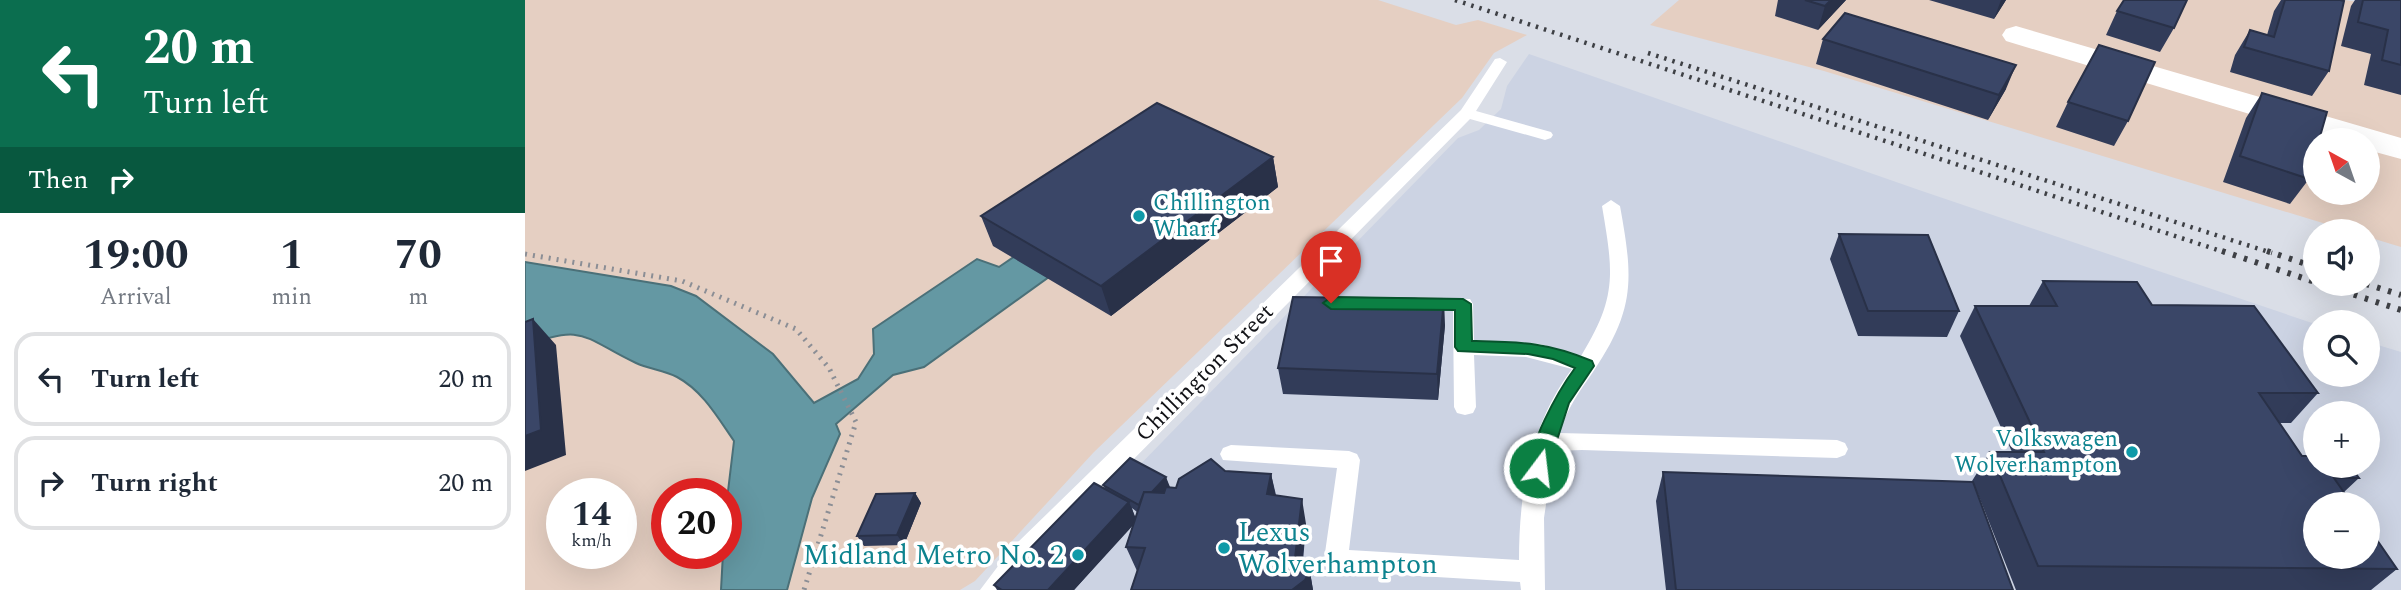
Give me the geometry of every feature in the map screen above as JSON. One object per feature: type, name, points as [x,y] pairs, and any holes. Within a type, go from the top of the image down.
[{"type":"street","points":[[2016,35],[2401,149]]},
{"type":"lane","name":"Chillington Street","points":[[992,590],[1020,557],[1467,113],[1500,62]]},
{"type":"lane","points":[[1467,113],[1545,135]]},
{"type":"lane","points":[[1231,454],[1349,460],[1336,560],[1532,581],[1529,545],[1533,494],[1545,443],[1561,400],[1586,366],[1607,328],[1621,283],[1611,206]]},
{"type":"lane","points":[[1397,304],[1463,304],[1465,407]]},
{"type":"lane","points":[[1464,347],[1528,348],[1556,353],[1586,366]]},
{"type":"lane","points":[[1545,443],[1582,441],[1837,449]]},
{"type":"path","points":[[525,254],[682,281],[796,329],[829,368],[856,422],[804,590]]},
{"type":"shaded area","points":[[525,0],[1378,0],[1456,25],[1478,20],[1527,35],[1494,53],[1462,98],[1094,452],[975,581],[960,590],[525,590]]},
{"type":"shaded area","points":[[1679,0],[2345,0],[2401,9],[2401,247],[2380,241],[2380,219],[2310,219],[1824,71],[1650,25]]},
{"type":"shaded area","points":[[1529,54],[2303,320],[2303,387],[2380,387],[2380,346],[2401,352],[2401,590],[1018,590],[1458,138],[1479,130],[1501,109],[1507,86]]},
{"type":"water","points":[[1140,170],[1174,187],[924,367],[893,375],[836,424],[840,434],[812,498],[787,590],[721,590],[722,569],[742,569],[742,478],[730,478],[734,441],[695,390],[677,377],[636,363],[584,337],[560,335],[525,347],[525,262],[671,286],[696,296],[773,354],[814,403],[858,379],[874,354],[873,329],[977,259],[999,267]]},
{"type":"building","points":[[1805,0],[1831,0],[1825,6]]},
{"type":"building","points":[[2124,0],[2187,0],[2174,28],[2117,11]]},
{"type":"building","points":[[2285,0],[2344,1],[2329,71],[2244,47],[2250,30],[2274,37]]},
{"type":"building","points":[[2363,0],[2401,0],[2401,65],[2382,60],[2388,30],[2358,22]]},
{"type":"building","points":[[1845,13],[2016,65],[1999,95],[1823,39]]},
{"type":"building","points":[[2099,45],[2155,62],[2128,121],[2068,102]]},
{"type":"building","points":[[2262,93],[2327,112],[2322,128],[2303,128],[2303,177],[2240,156]]},
{"type":"building","name":"Chillington Wharf","points":[[1157,103],[1273,157],[1101,286],[981,216]]},
{"type":"building","points":[[1839,234],[1928,235],[1959,311],[1868,311]]},
{"type":"building","name":"Volkswagen Wolverhampton","points":[[2043,281],[2137,282],[2152,305],[2254,306],[2303,373],[2303,387],[2314,387],[2318,393],[2259,393],[2303,456],[2303,478],[2334,478],[2344,492],[2303,492],[2303,568],[2038,566],[1990,452],[2044,452],[1975,306],[2057,306]]},
{"type":"building","points":[[1293,297],[1444,299],[1437,374],[1278,368]]},
{"type":"building","points":[[533,319],[541,430],[525,436],[525,322]]},
{"type":"building","points":[[1130,458],[1166,477],[1152,492],[1144,492],[1139,505],[1103,485]]},
{"type":"building","name":"Lexus Wolverhampton","points":[[1211,459],[1225,471],[1271,474],[1267,494],[1302,499],[1295,558],[1309,566],[1309,573],[1305,580],[1292,590],[1131,590],[1145,548],[1126,547],[1144,492],[1164,493],[1166,487],[1176,488],[1179,479]]},
{"type":"building","points":[[1663,472],[1973,482],[2013,590],[1676,590]]},
{"type":"building","points":[[1094,483],[1129,502],[1048,590],[1002,590],[994,585]]},
{"type":"building","points":[[915,493],[897,535],[857,536],[876,494]]},
{"type":"building","name":"Volkswagen Wolverhampton","points":[[2380,544],[2397,569],[2380,569]]},
{"type":"railway","points":[[1455,0],[2227,253]]},
{"type":"railway","points":[[1648,53],[2272,253]]},
{"type":"railway","points":[[2222,251],[2303,278]]},
{"type":"railway","points":[[2267,251],[2303,263]]},
{"type":"railway","points":[[2380,288],[2401,295]]},
{"type":"railway","points":[[2358,296],[2401,310]]},
{"type":"place","name":"Chillington Wharf","points":[[1139,216]]},
{"type":"place","name":"Volkswagen Wolverhampton","points":[[2132,452]]},
{"type":"place","name":"Lexus Wolverhampton","points":[[1224,548]]},
{"type":"place","name":"Midland Metro No. 2","points":[[1078,555]]},
{"type":"route","points":[[1331,303],[1463,304],[1464,347],[1528,348],[1556,353],[1586,366],[1561,400],[1539,468]]}]
